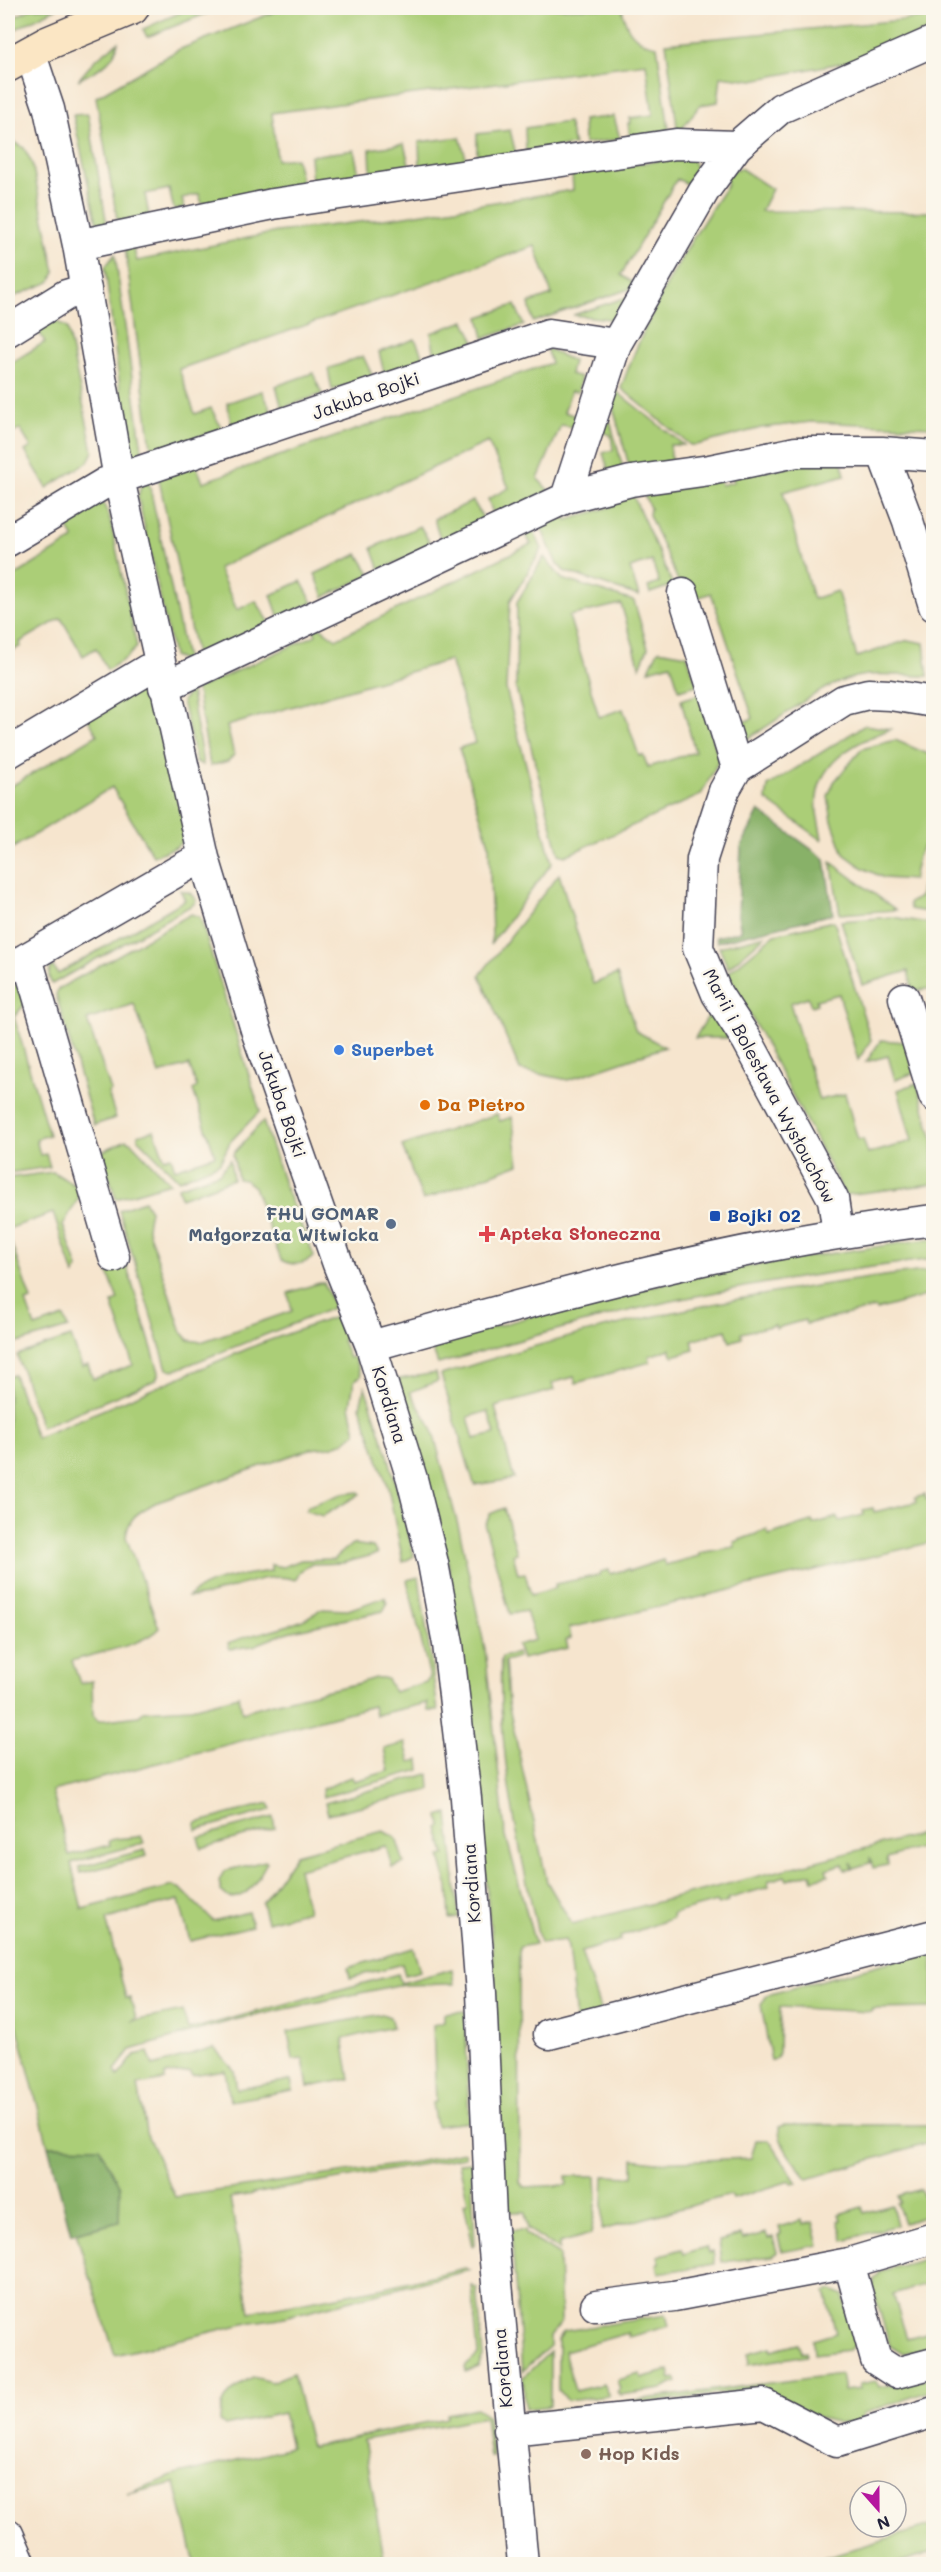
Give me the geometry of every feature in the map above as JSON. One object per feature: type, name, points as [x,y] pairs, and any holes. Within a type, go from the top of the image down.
[{"type":"street","points":[[19,58],[132,8]]},
{"type":"street","points":[[566,498],[616,344],[704,191],[737,146],[781,108],[933,41]]},
{"type":"street","name":"Jakuba Bojki","points":[[19,58],[46,98],[78,245],[119,479],[204,858],[257,1034],[338,1264],[371,1346]]},
{"type":"street","points":[[78,245],[285,202],[676,144],[737,146]]},
{"type":"street","points":[[8,331],[66,295],[86,289]]},
{"type":"street","name":"Jakuba Bojki","points":[[119,479],[549,334],[616,344]]},
{"type":"street","points":[[8,753],[147,670],[162,676],[566,498],[631,482],[710,470],[796,452],[882,452],[933,456]]},
{"type":"street","points":[[882,452],[908,521],[933,606]]},
{"type":"street","points":[[8,541],[105,483],[119,479]]},
{"type":"street","points":[[683,593],[737,768]]},
{"type":"street","name":"Marii i Bolesława Wysłouchów","points":[[838,1233],[832,1199],[747,1040],[717,994],[698,948],[702,859],[724,791],[737,768],[844,700],[868,694],[933,702]]},
{"type":"street","points":[[114,1257],[17,963],[204,858]]},
{"type":"street","points":[[904,998],[933,1096]]},
{"type":"street","points":[[371,1346],[597,1283],[774,1244],[933,1220]]},
{"type":"street","name":"Kordiana","points":[[371,1346],[412,1479],[433,1563],[458,1720],[481,1993],[491,2218],[523,2565]]},
{"type":"street","points":[[549,2034],[933,1935]]},
{"type":"street","points":[[596,2306],[674,2296],[849,2263],[933,2238]]},
{"type":"street","points":[[849,2263],[876,2360],[896,2373],[933,2363]]},
{"type":"street","name":"Kordiana","points":[[509,2430],[764,2404],[837,2442],[933,2412]]},
{"type":"street","points":[[8,2534],[21,2565]]},
{"type":"green space","points":[[33,8],[57,8],[8,33],[8,20]]},
{"type":"green space","points":[[190,8],[220,8],[147,37],[143,29]]},
{"type":"green space","points":[[284,8],[622,8],[628,28],[632,33],[642,41],[657,46],[669,130],[630,138],[628,123],[631,123],[630,118],[653,115],[646,63],[272,113],[277,160],[296,158],[302,185],[202,204],[199,194],[182,198],[184,208],[174,210],[169,189],[145,194],[149,216],[122,221],[117,219],[96,97],[178,50]]},
{"type":"green space","points":[[933,17],[933,29],[851,61],[753,80],[721,76],[718,102],[700,105],[678,134],[666,43]]},
{"type":"green space","points":[[118,42],[109,61],[78,80],[95,60]]},
{"type":"green space","points":[[88,114],[107,225],[97,223],[73,115]]},
{"type":"green space","points":[[614,116],[620,139],[584,144],[583,120]]},
{"type":"green space","points":[[568,122],[574,145],[526,152],[525,128]]},
{"type":"green space","points":[[510,130],[516,154],[477,159],[477,134]]},
{"type":"green space","points":[[460,137],[467,161],[420,168],[419,142]]},
{"type":"green space","points":[[8,138],[24,148],[32,163],[55,272],[50,282],[13,297],[8,289]]},
{"type":"green space","points":[[404,144],[410,168],[371,173],[370,149]]},
{"type":"green space","points":[[354,150],[359,175],[312,182],[310,156]]},
{"type":"green space","points":[[691,156],[700,177],[695,188],[677,179],[621,275],[638,286],[533,322],[529,303],[552,295],[535,246],[179,369],[195,414],[211,408],[222,429],[156,451],[151,447],[125,247],[132,244],[137,261],[277,232],[392,218],[573,190],[572,173]]},
{"type":"green space","points":[[740,168],[772,189],[761,211],[933,212],[933,427],[811,422],[761,428],[690,445],[621,388],[642,335],[668,283],[728,184],[724,175]]},
{"type":"green space","points":[[115,254],[143,457],[134,454],[127,446],[105,267]]},
{"type":"green space","points":[[633,295],[619,320],[573,315]]},
{"type":"green space","points":[[515,305],[524,325],[484,338],[479,317]]},
{"type":"green space","points":[[56,321],[67,328],[93,451],[88,462],[47,488],[25,451],[31,447],[20,429],[8,436],[8,365],[45,342],[35,325]]},
{"type":"green space","points":[[465,321],[475,342],[435,356],[431,333]]},
{"type":"green space","points":[[415,339],[424,359],[384,373],[379,352]]},
{"type":"green space","points":[[546,348],[573,361],[570,374],[581,377],[578,392],[571,391],[564,412],[582,418],[579,428],[561,425],[538,479],[549,491],[494,517],[488,499],[509,488],[488,442],[218,568],[237,610],[256,601],[270,623],[196,655],[158,475],[196,465],[203,482],[551,363]]},
{"type":"green space","points":[[363,356],[373,377],[332,390],[328,369]]},
{"type":"green space","points":[[313,373],[322,394],[282,408],[276,386]]},
{"type":"green space","points":[[611,387],[684,445],[670,445],[672,465],[631,473],[609,393]]},
{"type":"green space","points":[[262,391],[272,412],[232,426],[227,403]]},
{"type":"green space","points":[[605,403],[625,475],[611,479],[603,453],[613,450],[611,435],[596,430]]},
{"type":"green space","points":[[841,459],[845,475],[783,492],[813,599],[837,591],[857,657],[908,640],[924,643],[928,676],[875,674],[850,678],[817,693],[741,742],[732,727],[753,718],[711,593],[694,599],[679,583],[649,515],[650,508],[641,488],[719,477],[721,485],[734,482],[732,475]]},
{"type":"green space","points":[[148,478],[187,663],[173,656],[138,498],[141,485]]},
{"type":"green space","points":[[631,491],[673,585],[650,593],[648,587],[659,583],[652,561],[630,568],[639,596],[564,571],[556,562],[539,523],[563,512],[567,520],[613,506],[612,496]]},
{"type":"green space","points":[[96,499],[104,505],[110,519],[137,647],[125,659],[107,670],[96,648],[83,656],[61,618],[20,642],[21,646],[8,653],[8,580],[74,539],[63,519]]},
{"type":"green space","points":[[473,501],[485,521],[441,541],[434,519]]},
{"type":"green space","points":[[531,525],[542,549],[510,601],[506,689],[552,863],[490,945],[492,935],[489,844],[459,748],[475,743],[450,660],[227,726],[234,755],[228,761],[210,766],[196,686],[201,687],[316,635],[313,629],[318,626],[336,639],[531,544],[522,529]]},
{"type":"green space","points":[[420,526],[432,546],[380,570],[372,548]]},
{"type":"green space","points":[[358,554],[371,575],[324,597],[315,574]]},
{"type":"green space","points":[[544,557],[562,579],[634,601],[648,648],[640,667],[621,604],[569,616],[599,717],[623,709],[639,756],[643,755],[648,767],[695,752],[681,700],[700,694],[718,757],[718,762],[701,795],[565,856],[559,854],[516,689],[517,602]]},
{"type":"green space","points":[[301,581],[313,603],[279,618],[271,595]]},
{"type":"green space","points":[[658,650],[687,655],[697,685],[679,690],[671,664],[649,670]]},
{"type":"green space","points":[[191,691],[203,765],[196,762],[182,701]]},
{"type":"green space","points":[[133,692],[145,693],[153,701],[184,824],[184,840],[176,847],[153,856],[112,787],[8,851],[8,788],[97,735],[87,717]]},
{"type":"green space","points":[[865,725],[891,729],[850,749],[828,768],[817,795],[817,812],[822,840],[766,800],[768,786]]},
{"type":"green space","points":[[895,740],[933,756],[933,828],[918,856],[913,880],[884,878],[863,868],[844,854],[832,821],[828,796],[834,782],[862,749]]},
{"type":"green space","points":[[759,811],[825,859],[833,914],[717,942],[716,937],[741,931],[738,916],[741,847]]},
{"type":"green space","points":[[831,862],[896,910],[840,914]]},
{"type":"green space","points":[[559,874],[593,984],[617,974],[636,1031],[665,1047],[568,1080],[520,1070],[480,975]]},
{"type":"green space","points":[[933,883],[933,913],[910,909],[909,903],[920,897],[921,888]]},
{"type":"green space","points":[[180,890],[190,893],[196,900],[194,904],[52,984],[49,974],[52,965],[58,974],[185,900]]},
{"type":"green space","points":[[191,914],[200,917],[260,1111],[230,1142],[220,1163],[179,1180],[138,1139],[138,1135],[154,1130],[164,1158],[171,1156],[175,1169],[215,1155],[193,1090],[197,1087],[189,1065],[159,1074],[134,1004],[87,1020],[111,1091],[108,1093],[116,1118],[94,1125],[56,995],[58,989]]},
{"type":"green space","points":[[892,917],[933,924],[933,988],[913,991],[908,971],[862,985],[841,921]]},
{"type":"green space","points":[[834,921],[871,1040],[858,1060],[839,994],[816,1000],[817,1004],[811,1006],[808,997],[790,1003],[819,1100],[845,1094],[858,1140],[863,1139],[868,1154],[912,1141],[898,1090],[917,1083],[933,1139],[933,1184],[845,1195],[728,973],[775,934]]},
{"type":"green space","points":[[766,935],[728,968],[719,947]]},
{"type":"green space","points":[[17,984],[30,998],[14,1017],[49,1135],[36,1139],[40,1155],[46,1154],[50,1167],[8,1173],[8,990]]},
{"type":"green space","points":[[713,1008],[728,1038],[695,1038]]},
{"type":"green space","points":[[881,1040],[905,1042],[914,1073],[895,1080],[888,1056],[866,1062]]},
{"type":"green space","points":[[497,1114],[500,1121],[512,1117],[519,1164],[423,1200],[402,1146]]},
{"type":"green space","points":[[263,1121],[286,1190],[314,1256],[303,1263],[294,1264],[281,1260],[254,1187],[245,1180],[238,1179],[233,1154]]},
{"type":"green space","points":[[126,1140],[132,1143],[170,1183],[116,1199],[101,1152]]},
{"type":"green space","points":[[230,1160],[233,1179],[181,1198],[178,1187],[219,1173]]},
{"type":"green space","points":[[53,1172],[83,1190],[63,1225],[78,1268],[74,1275],[53,1213],[8,1229],[8,1178]]},
{"type":"green space","points":[[144,1201],[150,1210],[147,1227],[182,1332],[189,1340],[201,1342],[292,1311],[288,1293],[319,1283],[324,1283],[333,1305],[331,1309],[173,1371],[167,1369],[119,1210]]},
{"type":"green space","points":[[8,1234],[31,1300],[26,1302],[35,1327],[64,1317],[68,1328],[11,1345],[8,1333]]},
{"type":"green space","points":[[933,1238],[933,1259],[800,1278],[667,1302],[581,1323],[438,1364],[431,1345],[591,1299],[736,1268]]},
{"type":"green space","points":[[124,1266],[127,1267],[159,1372],[156,1380],[41,1427],[17,1355],[71,1337],[82,1367],[88,1365],[93,1379],[133,1365],[112,1303],[118,1300],[108,1273]]},
{"type":"green space","points":[[933,1270],[933,1294],[876,1310],[875,1308],[806,1324],[805,1320],[776,1328],[775,1325],[741,1333],[742,1338],[730,1342],[726,1330],[692,1340],[694,1350],[673,1356],[670,1349],[649,1356],[650,1362],[576,1383],[574,1377],[552,1383],[554,1390],[495,1407],[514,1479],[475,1485],[441,1375],[623,1323],[747,1298]],"holes":[[[488,1411],[495,1434],[474,1439],[468,1417]]]},
{"type":"green space","points":[[335,1317],[339,1318],[346,1338],[342,1340],[349,1358],[354,1357],[361,1376],[354,1381],[350,1406],[356,1432],[344,1442],[330,1447],[310,1449],[155,1503],[139,1512],[129,1525],[126,1537],[159,1628],[142,1640],[72,1661],[80,1683],[92,1681],[93,1715],[98,1721],[139,1716],[143,1711],[191,1708],[239,1696],[242,1712],[378,1678],[387,1679],[394,1692],[426,1682],[430,1678],[407,1580],[419,1577],[438,1711],[428,1711],[427,1703],[375,1715],[373,1706],[52,1791],[69,1855],[110,1845],[109,1841],[115,1839],[141,1836],[144,1843],[71,1863],[82,1909],[173,1886],[181,1889],[213,1921],[248,1912],[252,1926],[190,1941],[179,1900],[106,1919],[126,1998],[130,1998],[136,2018],[133,2021],[183,2011],[188,2030],[398,1974],[401,1983],[452,1969],[454,1984],[398,1985],[234,2020],[131,2050],[115,2070],[118,2076],[135,2055],[148,2052],[153,2066],[214,2048],[234,2070],[237,2089],[291,2080],[293,2090],[230,2101],[225,2070],[192,2075],[191,2071],[165,2075],[165,2080],[138,2085],[146,2132],[175,2197],[416,2162],[464,2152],[465,2157],[230,2198],[250,2312],[381,2288],[465,2268],[470,2270],[280,2318],[252,2322],[115,2355],[76,2233],[119,2222],[98,2147],[48,2146],[8,1990],[8,1377],[14,1375],[36,1438],[259,1344]]},
{"type":"green space","points":[[436,1373],[438,1381],[410,1392],[432,1428],[460,1533],[485,1649],[505,1832],[535,1944],[519,1947],[520,2182],[524,2187],[567,2185],[566,2176],[596,2176],[597,2199],[591,2234],[559,2243],[559,2250],[528,2229],[525,2212],[510,2212],[510,2209],[505,2209],[492,1945],[473,1749],[448,1562],[434,1504],[393,1380]]},
{"type":"green space","points":[[365,1387],[388,1455],[414,1556],[403,1562],[388,1488],[360,1406]]},
{"type":"green space","points":[[358,1492],[360,1494],[323,1516],[306,1511],[308,1506],[342,1494]]},
{"type":"green space","points":[[925,1494],[926,1499],[933,1497],[933,1542],[569,1628],[571,1638],[566,1640],[568,1648],[522,1659],[517,1645],[535,1640],[526,1611],[510,1614],[485,1526],[490,1514],[504,1508],[517,1553],[513,1554],[518,1574],[525,1573],[531,1595],[556,1588],[555,1584],[600,1575],[600,1572],[609,1570],[610,1574],[628,1569],[629,1571],[663,1560],[665,1565],[699,1556],[699,1553],[735,1547],[734,1542],[767,1530],[769,1535],[812,1521],[813,1524],[838,1517],[840,1521],[864,1515],[863,1510],[873,1508],[874,1512],[916,1502],[915,1497]]},
{"type":"green space","points":[[352,1544],[373,1547],[377,1554],[343,1563],[312,1564],[300,1571],[295,1580],[283,1577],[256,1580],[214,1593],[188,1597],[216,1581],[271,1571],[271,1565],[283,1567],[301,1560],[334,1559]]},
{"type":"green space","points":[[385,1597],[387,1604],[383,1611],[288,1632],[253,1646],[230,1649],[228,1643],[290,1625],[320,1609],[348,1610]]},
{"type":"green space","points":[[517,1653],[518,1657],[505,1661],[508,1703],[547,1882],[572,1924],[933,1831],[933,1850],[929,1845],[887,1858],[888,1865],[873,1868],[870,1857],[870,1863],[853,1868],[851,1862],[852,1869],[845,1870],[843,1864],[826,1869],[828,1875],[813,1879],[811,1873],[787,1880],[785,1876],[768,1881],[769,1887],[727,1899],[728,1902],[718,1905],[716,1902],[672,1914],[673,1918],[620,1937],[621,1940],[581,1952],[602,2015],[576,2020],[568,1947],[565,1940],[540,1943],[506,1767],[501,1660],[502,1657]]},
{"type":"green space","points":[[405,1743],[410,1762],[419,1760],[420,1770],[323,1797],[322,1789],[345,1779],[352,1777],[354,1781],[389,1771],[384,1749]]},
{"type":"green space","points":[[429,1774],[430,1790],[328,1814],[325,1803]]},
{"type":"green space","points":[[269,1803],[271,1810],[196,1830],[196,1823]]},
{"type":"green space","points":[[448,1813],[459,1918],[450,1919],[448,1887],[440,1856],[445,1855],[438,1828],[441,1826],[439,1816]]},
{"type":"green space","points":[[273,1817],[275,1828],[201,1848],[198,1837]]},
{"type":"green space","points":[[383,1831],[396,1838],[404,1863],[392,1867],[386,1846],[298,1869],[308,1911],[267,1922],[262,1903],[296,1854]]},
{"type":"green space","points":[[145,1850],[147,1856],[81,1873],[79,1867]]},
{"type":"green space","points":[[267,1862],[257,1880],[243,1895],[229,1898],[221,1891],[219,1881],[224,1871]]},
{"type":"green space","points":[[413,1948],[420,1971],[405,1975],[402,1964],[350,1978],[348,1968]]},
{"type":"green space","points":[[933,1950],[933,2008],[872,2009],[871,2012],[780,2007],[779,2052],[777,2058],[771,2061],[761,2005],[767,1995]]},
{"type":"green space","points":[[465,2011],[469,2122],[436,2126],[432,2103],[436,2102],[433,2025],[444,2022],[444,2013]]},
{"type":"green space","points":[[382,2014],[390,2017],[393,2027],[343,2039],[350,2079],[308,2087],[303,2059],[293,2060],[288,2032]]},
{"type":"green space","points":[[783,2125],[933,2125],[933,2141],[808,2179],[789,2155],[782,2141],[779,2127]]},
{"type":"green space","points":[[756,2140],[769,2140],[797,2183],[792,2184],[790,2181],[732,2199],[730,2195],[602,2230],[604,2176],[633,2177],[633,2159],[655,2162],[751,2158]]},
{"type":"green space","points":[[48,2146],[99,2147],[120,2187],[119,2222],[71,2234]]},
{"type":"green space","points":[[471,2162],[475,2245],[473,2246],[464,2203],[468,2202],[459,2163]]},
{"type":"green space","points":[[921,2189],[923,2195],[933,2192],[933,2214],[904,2223],[897,2203],[900,2202],[898,2196]]},
{"type":"green space","points":[[892,2205],[897,2225],[844,2240],[838,2221],[841,2220],[839,2214],[862,2207],[864,2213]]},
{"type":"green space","points":[[802,2220],[803,2225],[813,2222],[819,2245],[782,2252],[778,2236],[781,2234],[779,2227]]},
{"type":"green space","points":[[511,2230],[525,2230],[526,2234],[559,2255],[561,2322],[550,2337],[550,2346],[522,2371]]},
{"type":"green space","points":[[766,2233],[768,2238],[773,2237],[777,2252],[773,2256],[722,2262],[719,2241],[741,2235],[743,2239]]},
{"type":"green space","points":[[706,2247],[708,2253],[713,2252],[715,2264],[659,2273],[658,2256],[681,2249],[683,2254]]},
{"type":"green space","points":[[933,2257],[933,2282],[893,2294],[907,2338],[930,2332],[933,2347],[903,2354],[890,2346],[873,2289],[874,2280],[881,2271]]},
{"type":"green space","points":[[472,2286],[477,2289],[483,2357],[478,2367],[466,2372],[465,2367],[478,2355]]},
{"type":"green space","points":[[832,2290],[843,2295],[855,2344],[849,2350],[814,2354],[813,2340],[836,2333],[825,2292]]},
{"type":"green space","points":[[666,2315],[669,2326],[629,2337],[628,2333],[564,2351],[575,2391],[603,2384],[609,2396],[567,2401],[558,2390],[558,2340],[564,2331]]},
{"type":"green space","points":[[799,2344],[802,2352],[806,2351],[807,2355],[748,2365],[750,2362],[748,2353],[771,2347],[772,2351]]},
{"type":"green space","points":[[550,2352],[550,2406],[525,2409],[523,2377]]},
{"type":"green space","points":[[669,2370],[671,2379],[675,2378],[677,2382],[662,2389],[621,2395],[617,2392],[620,2389],[617,2380],[640,2374],[641,2378]]},
{"type":"green space","points":[[293,2373],[311,2447],[447,2418],[447,2414],[476,2408],[488,2416],[493,2457],[490,2457],[485,2417],[364,2440],[385,2564],[195,2564],[175,2483],[127,2494],[175,2475],[291,2447],[283,2413],[225,2426],[220,2422],[220,2414],[229,2394],[253,2377],[271,2382]]},
{"type":"green space","points":[[841,2374],[844,2391],[860,2389],[859,2384],[876,2381],[879,2387],[933,2377],[933,2390],[864,2413],[860,2422],[831,2421],[778,2398],[750,2390],[526,2418],[526,2414]]},
{"type":"green space","points":[[933,2525],[933,2552],[894,2564],[803,2564],[886,2539],[908,2539],[908,2532]]},
{"type":"place","name":"Superbet","points":[[339,1050]]},
{"type":"place","name":"Da Pietro","points":[[425,1105]]},
{"type":"place","name":"Bojki 02","points":[[715,1216]]},
{"type":"place","name":"FHU GOMAR Małgorzata Witwicka","points":[[391,1224]]},
{"type":"place","name":"Apteka Słoneczna","points":[[487,1234]]},
{"type":"place","name":"Hop Kids","points":[[586,2454]]}]
